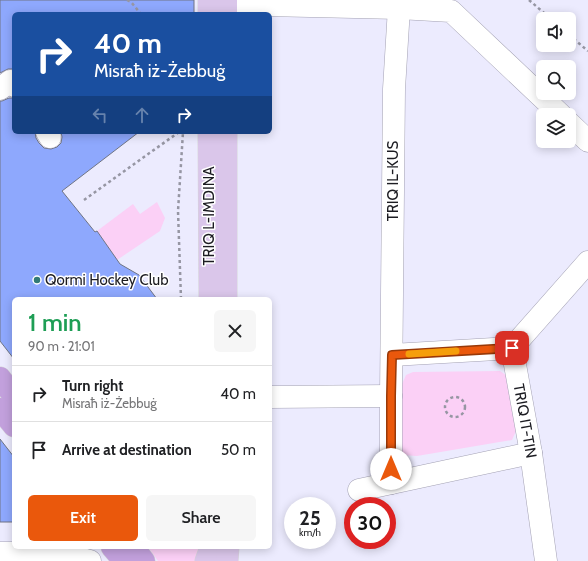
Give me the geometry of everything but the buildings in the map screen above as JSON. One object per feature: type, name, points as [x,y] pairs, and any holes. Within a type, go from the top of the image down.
[{"type":"highway","points":[[0,378],[12,393]]},
{"type":"highway","points":[[0,409],[12,424]]},
{"type":"highway","points":[[114,549],[124,561]]},
{"type":"highway","points":[[135,549],[144,561]]},
{"type":"main road","name":"TRIQ L-IMDINA","points":[[209,134],[210,297]]},
{"type":"main road","name":"TRIQ L-IMDINA","points":[[226,134],[226,297]]},
{"type":"main road","points":[[206,561],[210,549]]},
{"type":"main road","points":[[227,561],[228,549]]},
{"type":"street","points":[[219,6],[399,8],[451,12],[554,108]]},
{"type":"street","name":"TRIQ IL-KUS","points":[[391,483],[394,89],[399,8]]},
{"type":"street","points":[[0,89],[10,81],[12,84]]},
{"type":"street","points":[[576,130],[588,141]]},
{"type":"street","points":[[392,355],[512,348],[588,262]]},
{"type":"street","name":"TRIQ IT-TIN","points":[[512,348],[531,454],[546,561]]},
{"type":"street","points":[[272,397],[391,396]]},
{"type":"street","points":[[358,490],[531,454]]},
{"type":"street","points":[[12,555],[35,553],[86,555]]},
{"type":"path","points":[[127,0],[131,2],[139,12]]},
{"type":"path","points":[[529,0],[543,12]]},
{"type":"path","points":[[576,40],[588,51]]},
{"type":"path","points":[[84,200],[176,134]]},
{"type":"path","points":[[181,297],[178,211],[183,134]]},
{"type":"path","points":[[453,397],[462,399],[465,404],[463,414],[456,417],[449,416],[445,408],[447,400],[453,397]]},
{"type":"shaded area","points":[[157,202],[165,218],[160,231],[117,260],[97,231],[133,204],[140,214]]},
{"type":"shaded area","points":[[500,371],[509,377],[516,431],[512,440],[417,456],[402,455],[400,446],[402,384],[406,375],[413,372]]},
{"type":"shaded area","points":[[149,549],[199,549],[199,553],[195,561],[158,561]]},
{"type":"slow traffic","points":[[409,354],[456,351]]},
{"type":"place","name":"Qormi Hockey Club","points":[[37,280]]},
{"type":"route","points":[[391,469],[392,355],[512,348]]}]
